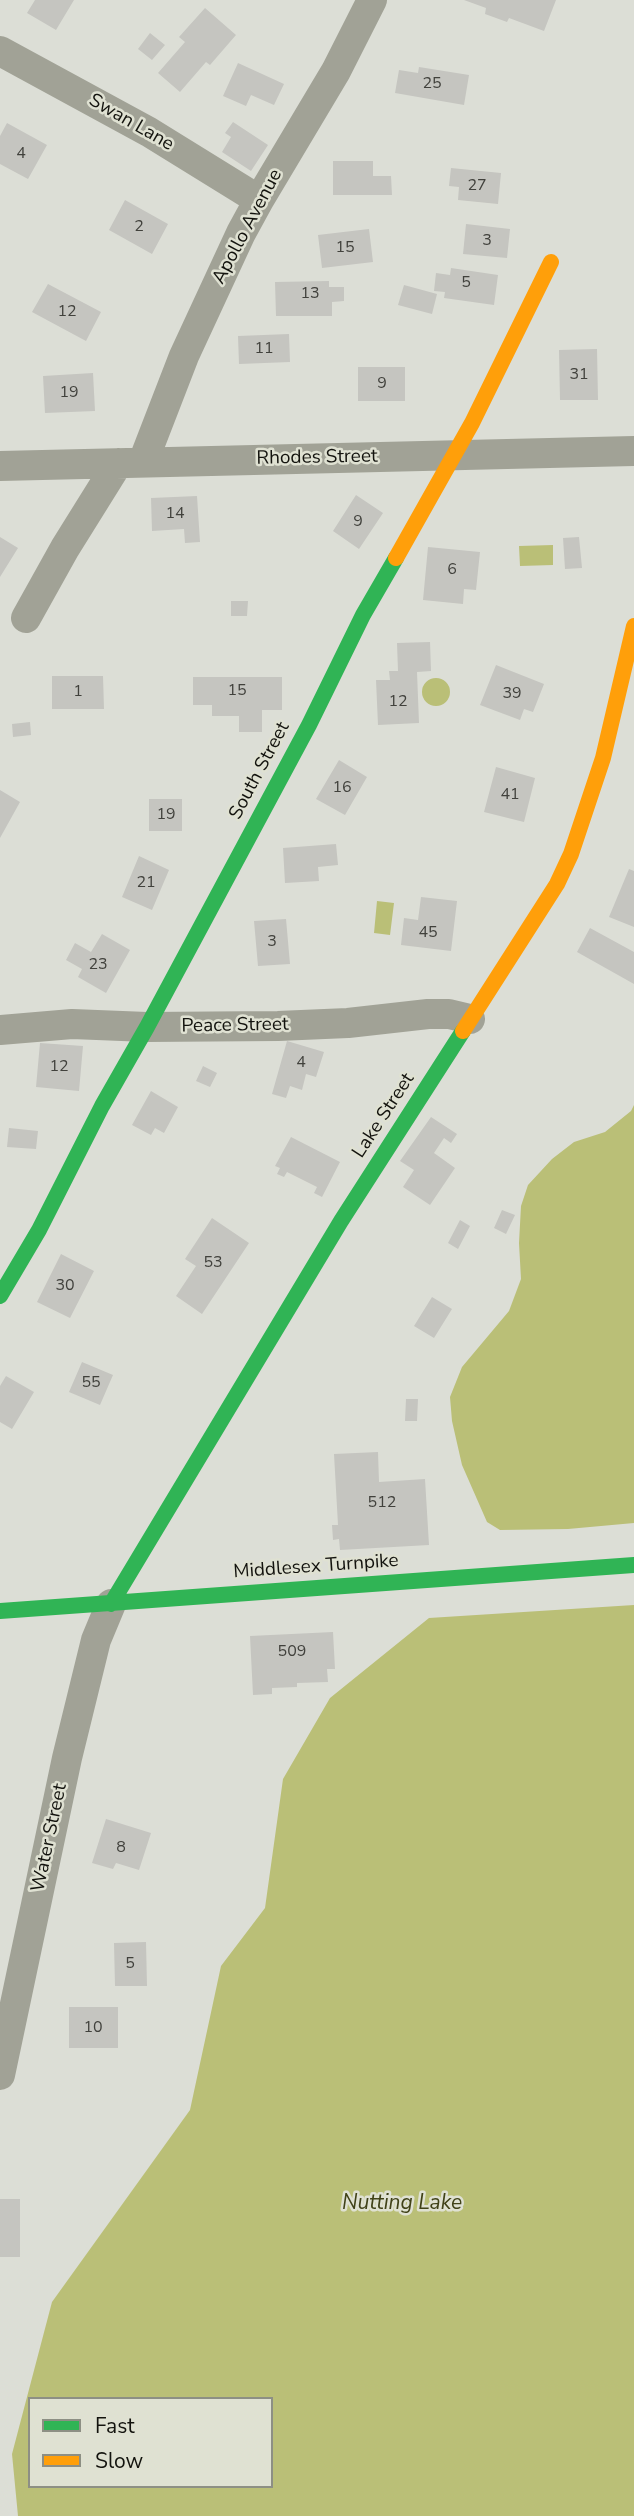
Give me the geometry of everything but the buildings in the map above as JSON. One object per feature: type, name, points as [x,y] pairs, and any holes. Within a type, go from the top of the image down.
[{"type":"street","name":"Apollo Avenue","points":[[26,618],[59,558],[131,463],[259,200],[336,71],[372,0]]},
{"type":"street","name":"Swan Lane","points":[[0,51],[149,132],[259,200]]},
{"type":"street","name":"South Street","points":[[0,1296],[39,1230],[95,1119],[309,725],[363,615],[454,455],[551,262]]},
{"type":"street","name":"Rhodes Street","points":[[0,466],[634,451]]},
{"type":"street","name":"Lake Street","points":[[111,1604],[280,1320],[541,911],[569,859],[594,787],[634,626]]},
{"type":"street","name":"Peace Street","points":[[0,1030],[72,1024],[147,1027],[320,1025],[428,1014],[449,1014],[470,1019]]},
{"type":"street","name":"Middlesex Turnpike","points":[[0,1611],[634,1565]]},
{"type":"street","name":"Water Street","points":[[0,2075],[67,1758],[96,1640],[111,1604]]},
{"type":"water","points":[[553,545],[553,565],[520,566],[519,546]]},
{"type":"water","points":[[436,678],[446,682],[450,692],[446,702],[436,706],[426,702],[422,692],[426,682]]},
{"type":"water","points":[[377,901],[394,903],[390,935],[374,933]]},
{"type":"water","points":[[634,1105],[634,1523],[568,1529],[500,1530],[487,1522],[462,1465],[452,1421],[450,1397],[462,1367],[509,1311],[521,1279],[521,1206],[528,1185],[552,1159],[574,1142],[605,1132],[631,1111]]},
{"type":"water","name":"Nutting Lake","points":[[634,1605],[634,2516],[18,2516],[12,2454],[52,2302],[190,2110],[221,1966],[265,1908],[283,1779],[330,1698],[429,1618]]},
{"type":"traffic: fast","points":[[0,1296],[39,1230],[102,1106],[147,1027],[309,725],[363,615],[396,558]]},
{"type":"traffic: fast","points":[[111,1604],[341,1221],[463,1031]]},
{"type":"traffic: fast","points":[[0,1611],[634,1565]]},
{"type":"traffic: slow","points":[[396,558],[472,423],[551,262]]},
{"type":"traffic: slow","points":[[463,1031],[557,884],[571,854],[603,758],[634,626]]}]
